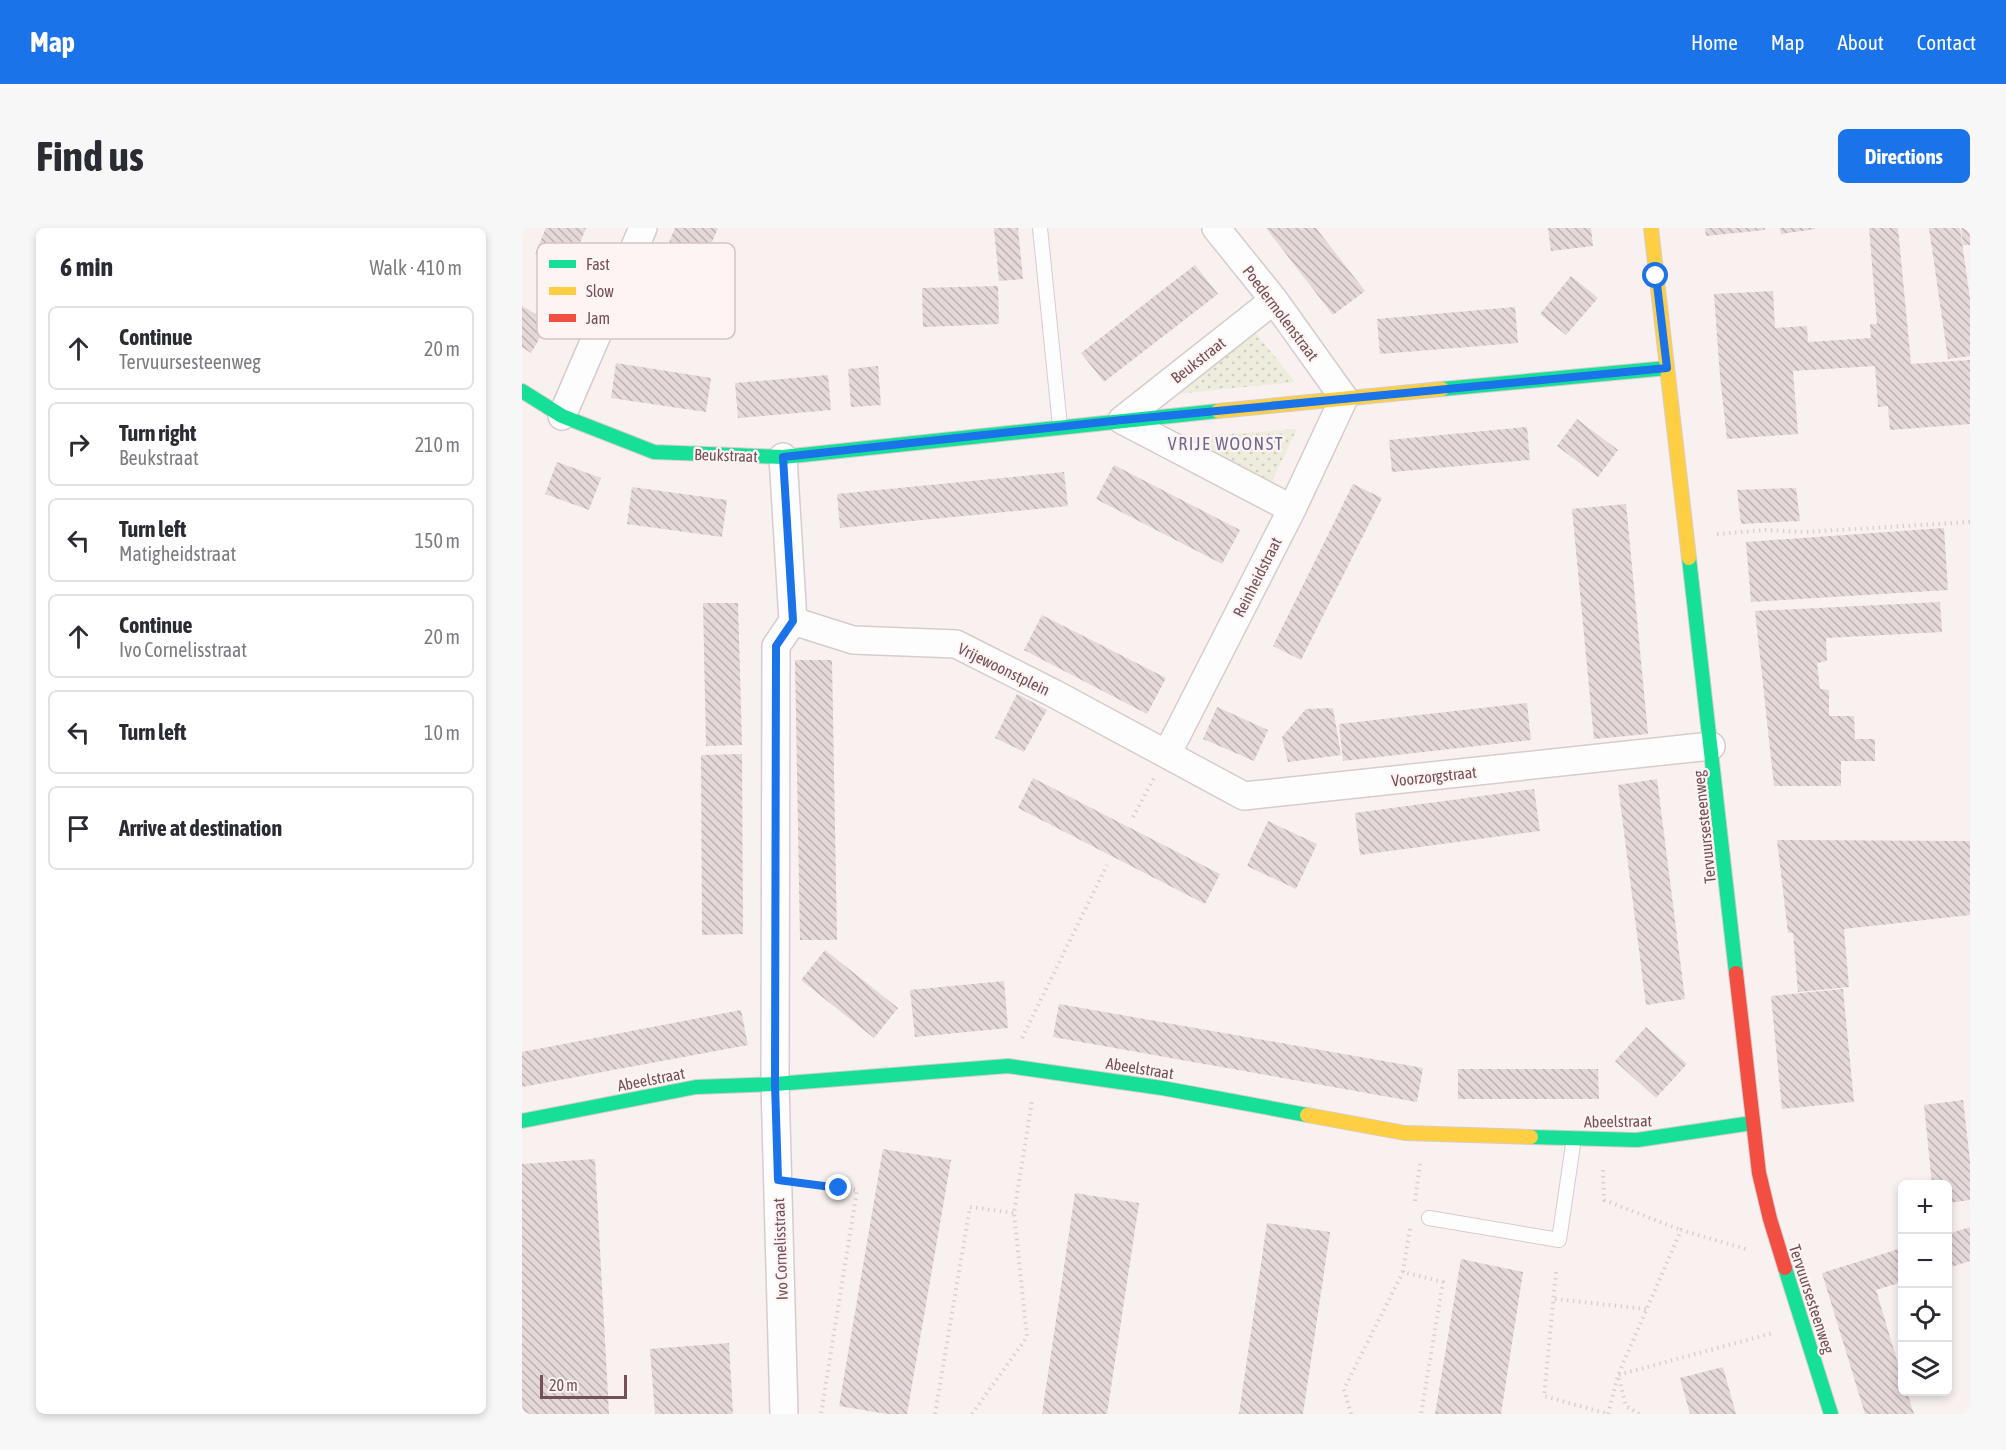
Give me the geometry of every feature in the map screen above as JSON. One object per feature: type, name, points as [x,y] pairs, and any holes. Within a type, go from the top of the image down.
[{"type":"street","points":[[636,243],[643,228]]},
{"type":"street","name":"Poedermolenstraat","points":[[1216,228],[1274,300],[1344,398]]},
{"type":"street","name":"Tervuursesteenweg","points":[[1651,228],[1759,1173],[1778,1245],[1832,1414]]},
{"type":"street","name":"Beukstraat","points":[[1122,420],[1274,300]]},
{"type":"street","points":[[561,416],[595,339]]},
{"type":"street","name":"Beukstraat","points":[[522,391],[561,416],[654,452],[783,457],[1060,426],[1667,368]]},
{"type":"street","name":"Reinheidstraat","points":[[1167,754],[1292,508],[1344,398]]},
{"type":"street","points":[[1122,420],[1292,508]]},
{"type":"street","points":[[783,457],[793,621]]},
{"type":"street","name":"Vrijewoonstplein","points":[[793,621],[853,640],[956,644],[1167,754]]},
{"type":"street","name":"Ivo Cornelisstraat","points":[[784,1414],[775,1084],[776,646],[793,621]]},
{"type":"street","name":"Voorzorgstraat","points":[[1167,754],[1244,796],[1711,746]]},
{"type":"street","name":"Abeelstraat","points":[[522,1121],[696,1087],[775,1084],[1008,1066],[1162,1088],[1405,1133],[1637,1140],[1752,1124]]},
{"type":"lane","points":[[1040,228],[1060,426]]},
{"type":"lane","points":[[1429,1218],[1559,1240],[1574,1138]]},
{"type":"path","points":[[1687,537],[1766,530],[1804,532],[1970,522]]},
{"type":"path","points":[[1133,817],[1167,754]]},
{"type":"path","points":[[1008,1066],[1107,865]]},
{"type":"path","points":[[972,1414],[1027,1336],[1014,1213],[1038,1070]]},
{"type":"path","points":[[1414,1202],[1422,1134]]},
{"type":"path","points":[[1602,1139],[1604,1200],[1681,1230],[1755,1252],[1778,1245]]},
{"type":"path","points":[[778,1180],[857,1190],[821,1414]]},
{"type":"path","points":[[936,1414],[970,1207],[1014,1213]]},
{"type":"path","points":[[1351,1414],[1344,1389],[1403,1272],[1411,1225]]},
{"type":"path","points":[[1556,1272],[1544,1396],[1608,1414],[1618,1375],[1681,1230]]},
{"type":"path","points":[[1403,1272],[1443,1282],[1421,1414]]},
{"type":"path","points":[[1554,1299],[1646,1309]]},
{"type":"path","points":[[1618,1375],[1803,1324]]},
{"type":"path","points":[[1618,1375],[1626,1406],[1639,1414]]},
{"type":"shaded area","points":[[1255,332],[1295,382],[1177,394]]},
{"type":"shaded area","points":[[1297,429],[1272,481],[1178,438]]},
{"type":"building","points":[[546,228],[586,228],[580,243],[540,243]]},
{"type":"building","points":[[675,228],[718,228],[712,243],[669,243]]},
{"type":"building","points":[[994,228],[1018,228],[1023,279],[999,281]]},
{"type":"building","points":[[1266,228],[1316,228],[1365,291],[1333,315]]},
{"type":"building","points":[[1548,228],[1591,228],[1593,246],[1551,251]]},
{"type":"building","points":[[1705,228],[1765,228],[1765,230],[1706,236]]},
{"type":"building","points":[[1780,228],[1815,228],[1815,229],[1781,234]]},
{"type":"building","points":[[1869,228],[1898,228],[1911,364],[1970,360],[1970,424],[1890,430],[1888,406],[1878,407],[1875,366],[1793,371],[1798,434],[1727,439],[1714,294],[1773,291],[1775,328],[1807,326],[1808,342],[1871,338],[1870,324],[1877,324]]},
{"type":"building","points":[[1929,228],[1960,228],[1970,299],[1970,356],[1948,359]]},
{"type":"building","points":[[1961,228],[1970,228],[1970,245],[1963,245]]},
{"type":"building","points":[[1195,265],[1218,294],[1104,382],[1081,353]]},
{"type":"building","points":[[1571,276],[1598,298],[1566,335],[1540,314]]},
{"type":"building","points":[[998,286],[999,324],[923,327],[922,288]]},
{"type":"building","points":[[522,306],[537,315],[537,339],[539,339],[531,353],[522,347]]},
{"type":"building","points":[[1515,307],[1518,343],[1380,354],[1377,319]]},
{"type":"building","points":[[616,363],[711,378],[706,412],[611,398]]},
{"type":"building","points":[[878,366],[881,405],[851,407],[848,369]]},
{"type":"building","points":[[828,375],[831,410],[738,418],[735,383]]},
{"type":"building","points":[[1577,419],[1618,450],[1598,477],[1557,446]]},
{"type":"building","points":[[1527,427],[1530,460],[1392,472],[1389,440]]},
{"type":"building","points":[[557,462],[601,478],[589,510],[545,494]]},
{"type":"building","points":[[1114,465],[1240,530],[1222,564],[1096,499]]},
{"type":"building","points":[[1064,472],[1068,506],[840,528],[837,494]]},
{"type":"building","points":[[1353,484],[1382,498],[1301,660],[1273,646]]},
{"type":"building","points":[[632,487],[727,500],[722,537],[627,524]]},
{"type":"building","points":[[1796,488],[1800,521],[1741,524],[1737,490]]},
{"type":"building","points":[[1626,504],[1648,734],[1594,739],[1572,509]]},
{"type":"building","points":[[1944,528],[1948,590],[1751,602],[1746,542]]},
{"type":"building","points":[[1940,602],[1942,632],[1826,638],[1827,661],[1817,663],[1820,689],[1829,690],[1829,716],[1854,716],[1855,739],[1875,739],[1875,761],[1841,761],[1841,786],[1774,786],[1755,611]]},
{"type":"building","points":[[703,603],[738,603],[742,745],[706,746]]},
{"type":"building","points":[[1042,615],[1166,678],[1147,714],[1024,650]]},
{"type":"building","points":[[795,660],[832,660],[837,940],[800,940]]},
{"type":"building","points":[[1017,694],[1047,710],[1024,752],[995,738]]},
{"type":"building","points":[[1527,703],[1531,740],[1343,761],[1339,724]]},
{"type":"building","points":[[1217,707],[1268,730],[1254,761],[1203,739]]},
{"type":"building","points":[[1333,708],[1341,755],[1288,762],[1282,737],[1306,709]]},
{"type":"building","points":[[742,754],[743,934],[702,935],[701,755]]},
{"type":"building","points":[[1033,778],[1220,874],[1205,904],[1018,808]]},
{"type":"building","points":[[1657,779],[1685,999],[1646,1005],[1618,785]]},
{"type":"building","points":[[1534,789],[1540,831],[1360,855],[1355,813]]},
{"type":"building","points":[[1268,821],[1317,844],[1296,889],[1247,866]]},
{"type":"building","points":[[1777,840],[1970,841],[1970,915],[1844,929],[1849,987],[1798,992],[1793,933],[1788,933]]},
{"type":"building","points":[[825,950],[898,1008],[874,1038],[801,980]]},
{"type":"building","points":[[1004,981],[1008,1028],[915,1037],[910,990]]},
{"type":"building","points":[[1843,989],[1854,1102],[1782,1109],[1771,996]]},
{"type":"building","points":[[1059,1004],[1423,1068],[1417,1102],[1053,1037]]},
{"type":"building","points":[[741,1010],[748,1045],[522,1087],[522,1052]]},
{"type":"building","points":[[1646,1027],[1687,1064],[1656,1098],[1615,1061]]},
{"type":"building","points":[[1458,1069],[1598,1069],[1599,1099],[1458,1099]]},
{"type":"building","points":[[1963,1100],[1970,1161],[1970,1200],[1952,1202],[1952,1180],[1932,1180],[1924,1105]]},
{"type":"building","points":[[883,1149],[951,1160],[907,1414],[887,1414],[839,1406]]},
{"type":"building","points":[[595,1159],[609,1414],[522,1414],[522,1164]]},
{"type":"building","points":[[1075,1193],[1139,1203],[1107,1414],[1042,1414]]},
{"type":"building","points":[[1267,1223],[1330,1232],[1303,1414],[1239,1414]]},
{"type":"building","points":[[1970,1227],[1970,1261],[1952,1267],[1952,1234]]},
{"type":"building","points":[[1898,1249],[1898,1283],[1876,1290],[1898,1364],[1898,1396],[1908,1396],[1914,1414],[1865,1414],[1822,1273]]},
{"type":"building","points":[[1461,1259],[1523,1272],[1501,1414],[1435,1414]]},
{"type":"building","points":[[729,1343],[733,1414],[655,1414],[650,1349]]},
{"type":"building","points":[[1723,1367],[1736,1414],[1690,1414],[1680,1378]]},
{"type":"traffic: fast","points":[[1442,389],[1667,368]]},
{"type":"traffic: fast","points":[[522,391],[562,416],[654,452],[783,457],[1218,411]]},
{"type":"traffic: fast","points":[[1689,558],[1736,973]]},
{"type":"traffic: fast","points":[[522,1121],[696,1087],[775,1084],[1008,1066],[1162,1088],[1307,1115]]},
{"type":"traffic: fast","points":[[1531,1137],[1637,1140],[1752,1123]]},
{"type":"traffic: fast","points":[[1785,1268],[1831,1414]]},
{"type":"traffic: slow","points":[[1651,228],[1689,558]]},
{"type":"traffic: slow","points":[[1218,411],[1442,389]]},
{"type":"traffic: slow","points":[[1307,1115],[1405,1133],[1531,1137]]},
{"type":"traffic: jam","points":[[1736,973],[1759,1173],[1785,1268]]},
{"type":"district","name":"VRIJE WOONST","points":[[1226,444]]},
{"type":"route","points":[[839,1188],[778,1180],[775,1084],[776,646],[793,621],[783,457],[1122,420],[1667,368],[1656,276]]}]
